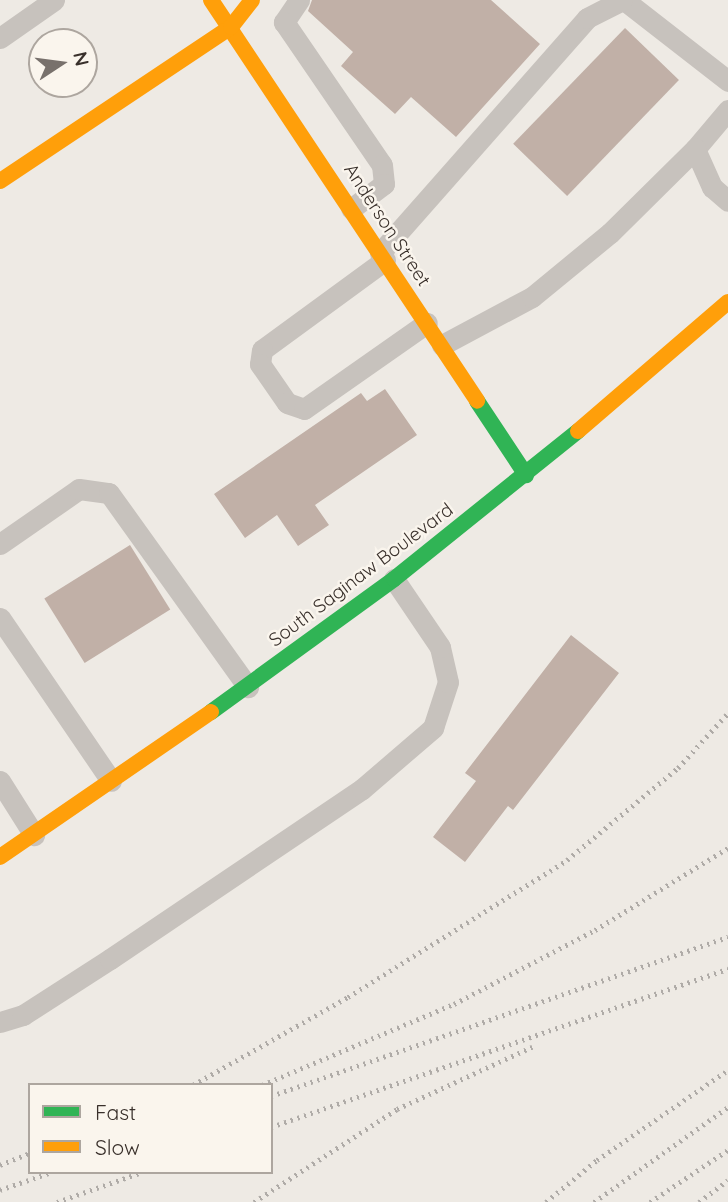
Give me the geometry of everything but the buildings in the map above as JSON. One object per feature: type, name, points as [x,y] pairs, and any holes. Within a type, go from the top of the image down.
[{"type":"main road","name":"Anderson Street","points":[[211,0],[526,475]]},
{"type":"main road","points":[[0,181],[231,27],[252,0]]},
{"type":"main road","name":"South Saginaw Boulevard","points":[[0,857],[248,687],[394,579],[526,475],[728,302]]},
{"type":"lane","points":[[0,38],[54,0]]},
{"type":"lane","points":[[299,0],[284,22],[382,165],[384,184],[351,209]]},
{"type":"lane","points":[[426,323],[304,409],[287,402],[260,364],[262,350],[383,256],[587,18],[623,0],[728,81]]},
{"type":"lane","points":[[442,345],[532,297],[610,233],[695,149],[728,110]]},
{"type":"lane","points":[[695,149],[712,187],[728,201]]},
{"type":"lane","points":[[0,544],[79,489],[109,493],[248,687]]},
{"type":"lane","points":[[0,1022],[23,1015],[362,789],[433,728],[448,682],[440,647],[394,579]]},
{"type":"lane","points":[[0,618],[111,782]]},
{"type":"lane","points":[[0,781],[34,835]]},
{"type":"railway","points":[[197,1083],[348,997],[567,860],[678,768],[728,713]]},
{"type":"railway","points":[[267,1083],[454,1004],[595,930],[728,848]]},
{"type":"railway","points":[[273,1095],[728,937]]},
{"type":"railway","points":[[273,1126],[728,969]]},
{"type":"railway","points":[[254,1202],[397,1109],[532,1047]]},
{"type":"railway","points":[[546,1202],[597,1160],[728,1070]]},
{"type":"railway","points":[[594,1202],[728,1107]]},
{"type":"railway","points":[[650,1202],[728,1150]]},
{"type":"railway","points":[[0,1165],[28,1154]]},
{"type":"railway","points":[[0,1190],[46,1174]]},
{"type":"railway","points":[[57,1202],[136,1174]]},
{"type":"railway","points":[[699,1202],[728,1180]]},
{"type":"traffic: fast","points":[[477,401],[526,475]]},
{"type":"traffic: fast","points":[[211,712],[394,579],[578,431]]},
{"type":"traffic: slow","points":[[211,0],[477,401]]},
{"type":"traffic: slow","points":[[0,181],[231,27],[252,0]]},
{"type":"traffic: slow","points":[[578,431],[728,302]]},
{"type":"traffic: slow","points":[[0,857],[211,712]]}]
